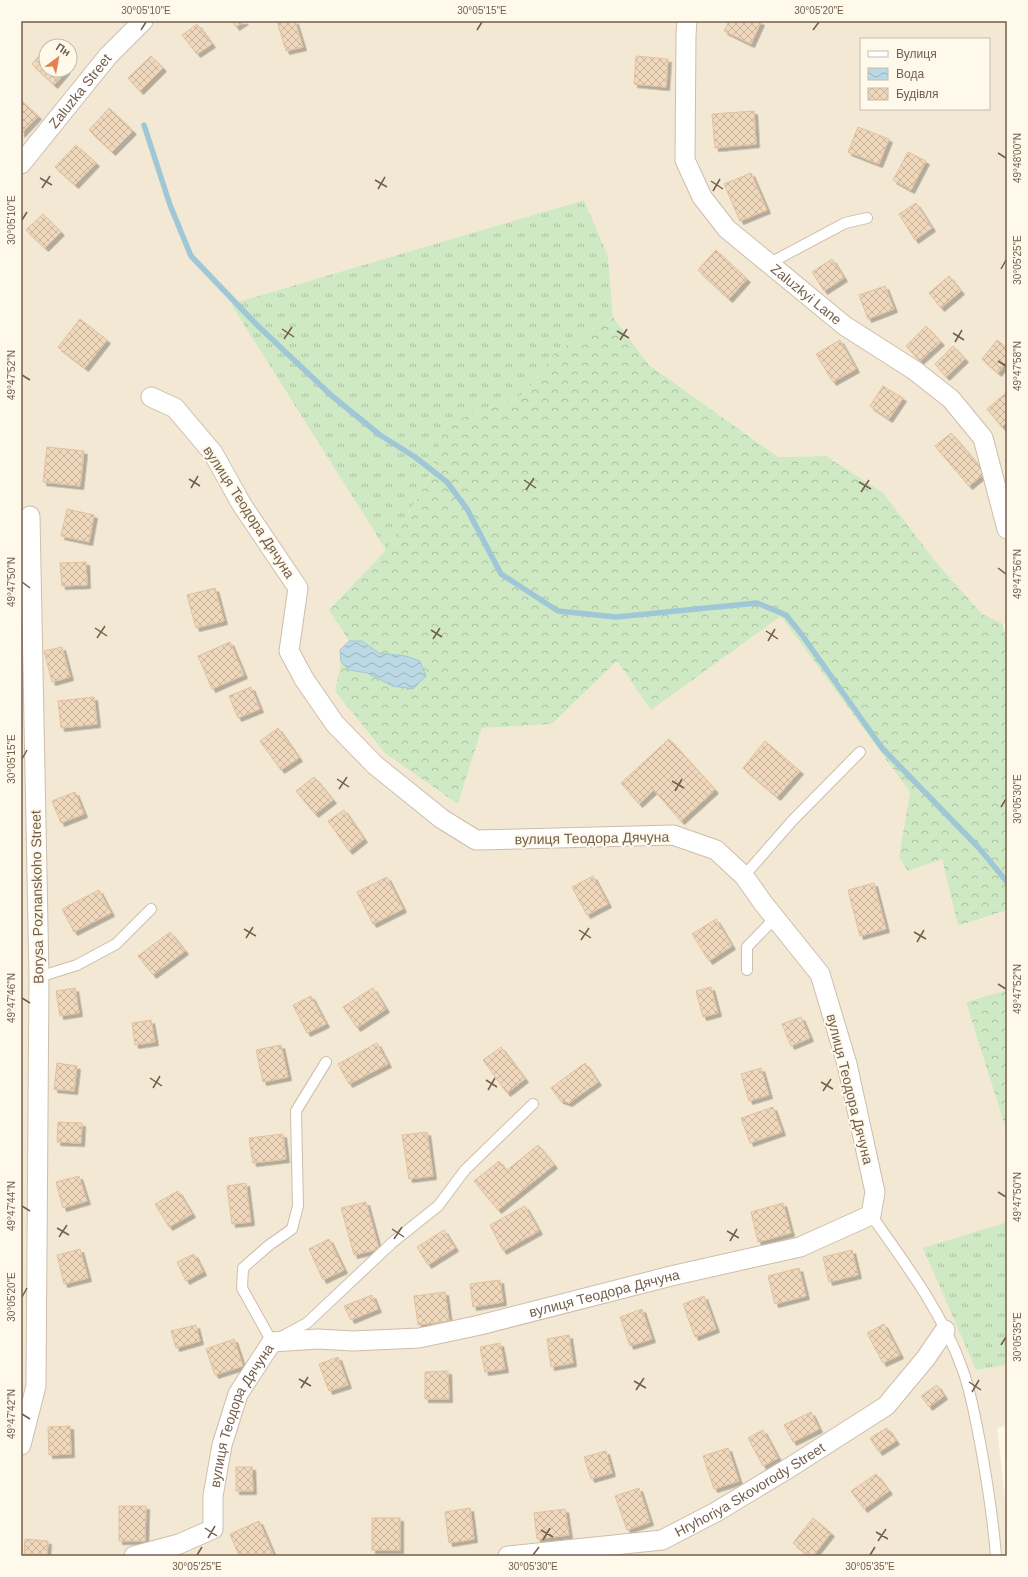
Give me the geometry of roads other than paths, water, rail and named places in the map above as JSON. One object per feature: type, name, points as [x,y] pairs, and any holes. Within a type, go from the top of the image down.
[{"type":"street","name":"Zaluzka Street","points":[[21,164],[108,56],[143,21]]},
{"type":"street","name":"Zaluzkyi Lane","points":[[687,21],[685,160],[702,197],[728,229],[845,326],[914,370],[951,399],[982,438],[1007,529]]},
{"type":"street","name":"вулиця Теодора Дячуна","points":[[134,1556],[179,1544],[213,1529],[212,1496],[222,1445],[238,1394],[272,1342],[318,1339],[353,1341],[420,1338],[480,1325],[671,1276],[800,1247],[872,1215],[875,1192],[847,1064],[820,974],[775,918],[744,876],[716,850],[673,835],[476,840],[442,819],[370,760],[335,724],[304,679],[288,651],[298,588],[242,505],[213,453],[175,408],[151,397]]},
{"type":"street","name":"Borysa Poznanskoho Street","points":[[21,1445],[36,1386],[38,977],[30,516]]},
{"type":"street","name":"Hryhoriya Skovorody Street","points":[[508,1556],[662,1540],[716,1512],[789,1468],[886,1406],[926,1358],[945,1330]]},
{"type":"lane","points":[[770,263],[845,223],[867,218]]},
{"type":"lane","points":[[744,876],[792,821],[860,752]]},
{"type":"lane","points":[[38,977],[77,965],[116,944],[151,909]]},
{"type":"lane","points":[[747,970],[746,947],[775,918]]},
{"type":"lane","points":[[326,1062],[296,1111],[298,1206],[292,1229],[268,1246],[243,1268],[242,1288],[272,1342],[307,1323],[393,1242],[438,1206],[465,1170],[533,1104]]},
{"type":"lane","points":[[872,1215],[922,1288],[945,1330],[963,1369],[976,1420],[986,1476],[996,1556]]},
{"type":"water","points":[[349,641],[362,641],[379,653],[406,656],[420,661],[426,676],[413,689],[393,686],[367,673],[349,670],[341,662],[340,650]]},
{"type":"waterway","points":[[144,125],[170,205],[191,256],[258,326],[332,396],[380,435],[415,457],[447,482],[467,509],[501,574],[558,611],[616,617],[757,603],[786,615],[802,635],[882,748],[979,848],[1007,882]]}]
